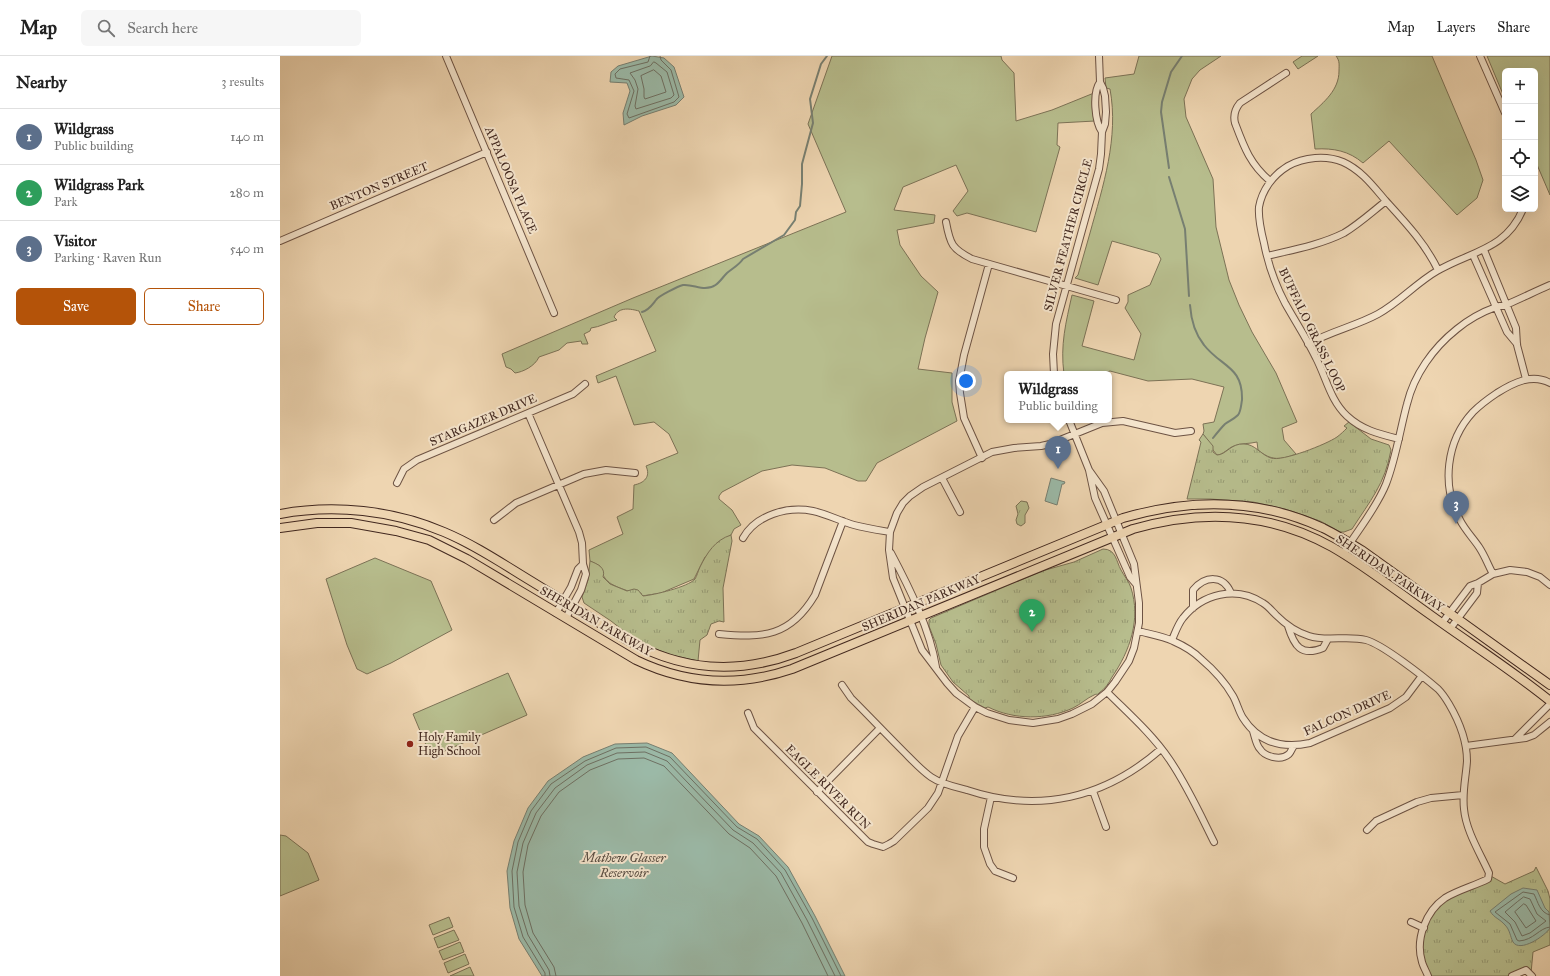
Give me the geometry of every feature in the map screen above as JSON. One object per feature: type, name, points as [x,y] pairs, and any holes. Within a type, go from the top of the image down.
[{"type":"main road","name":"SHERIDAN PARKWAY","points":[[280,514],[337,509],[381,514],[416,522],[445,532],[475,547],[627,640],[657,655],[690,664],[725,668],[758,665],[782,658],[1116,521],[1153,510],[1176,506],[1211,504],[1246,506],[1267,509],[1302,520],[1324,529],[1349,543],[1458,618],[1550,685]]},
{"type":"main road","name":"SHERIDAN PARKWAY","points":[[280,528],[317,523],[351,523],[385,528],[418,537],[458,553],[615,649],[646,665],[701,680],[724,681],[747,680],[781,673],[1121,533],[1177,518],[1212,516],[1238,517],[1291,529],[1312,537],[1343,554],[1442,623],[1550,703]]},
{"type":"street","name":"APPALOOSA PLACE","points":[[446,56],[554,313]]},
{"type":"street","name":"SILVER FEATHER CIRCLE","points":[[1054,371],[1053,339],[1057,319],[1101,154],[1102,132],[1105,124],[1106,112],[1105,96],[1100,82],[1098,56]]},
{"type":"street","points":[[1480,56],[1502,107]]},
{"type":"street","points":[[1270,181],[1261,173],[1248,156],[1234,123],[1234,117],[1236,107],[1244,100],[1286,73]]},
{"type":"street","points":[[1100,82],[1096,87],[1096,99],[1097,122],[1102,132]]},
{"type":"street","points":[[1230,104],[1236,107]]},
{"type":"street","name":"BENTON STREET","points":[[280,241],[487,152]]},
{"type":"street","name":"BUFFALO GRASS LOOP","points":[[1398,439],[1365,429],[1346,416],[1333,398],[1322,371],[1277,286],[1267,256],[1259,215],[1262,197],[1270,181],[1284,169],[1301,161],[1315,158],[1333,159],[1342,162],[1358,171],[1418,237],[1427,249],[1438,270]]},
{"type":"street","points":[[1267,256],[1318,243],[1343,233],[1368,216],[1386,201]]},
{"type":"street","points":[[1308,344],[1324,335],[1378,314],[1438,270],[1484,250],[1498,242],[1514,226],[1521,212]]},
{"type":"street","points":[[946,222],[949,240],[955,248],[972,259],[1116,300]]},
{"type":"street","points":[[1484,250],[1501,306],[1507,332],[1517,345]]},
{"type":"street","points":[[1473,255],[1501,306],[1516,328],[1517,345],[1526,379]]},
{"type":"street","points":[[982,458],[964,418],[959,381],[964,355],[989,264]]},
{"type":"street","points":[[1343,554],[1379,498],[1386,484],[1412,388],[1426,362],[1435,350],[1456,329],[1469,321],[1550,285]]},
{"type":"street","points":[[1493,574],[1479,546],[1466,530],[1454,508],[1449,486],[1449,462],[1455,440],[1462,426],[1473,412],[1500,391],[1526,379],[1540,378],[1550,383]]},
{"type":"street","name":"STARGAZER DRIVE","points":[[397,483],[404,469],[417,460],[573,394],[585,384]]},
{"type":"street","points":[[528,413],[579,532],[582,543],[583,564],[586,574],[581,590],[566,618]]},
{"type":"street","points":[[1112,422],[1123,421],[1175,433],[1191,431]]},
{"type":"street","points":[[1070,423],[1089,470],[1095,498],[1130,577],[1136,584]]},
{"type":"street","points":[[1089,470],[1104,491],[1134,564],[1139,615],[1138,631],[1129,661],[1116,682],[1107,692],[1082,710],[1058,719],[1044,722],[1022,722],[987,714],[975,708],[956,693],[922,650],[893,578],[889,550],[890,532],[897,512],[903,503],[917,491],[1002,449],[1050,444],[1102,423]]},
{"type":"street","points":[[494,520],[516,503],[558,484],[594,471],[618,470],[635,473]]},
{"type":"street","points":[[942,478],[960,512]]},
{"type":"street","points":[[744,538],[749,528],[757,522],[767,516],[790,510],[812,511],[854,525],[890,532]]},
{"type":"street","points":[[719,634],[747,637],[767,634],[786,626],[799,617],[815,595],[843,521]]},
{"type":"street","points":[[889,550],[901,571],[920,616],[933,648],[937,668]]},
{"type":"street","points":[[556,612],[578,569],[583,564]]},
{"type":"street","points":[[1442,623],[1470,586],[1493,574],[1510,570],[1527,572],[1540,577],[1550,585]]},
{"type":"street","points":[[1193,608],[1193,590],[1203,580],[1218,580],[1225,583],[1230,593]]},
{"type":"street","points":[[1450,629],[1477,593],[1478,583]]},
{"type":"street","points":[[1172,640],[1182,618],[1204,600],[1216,594],[1230,593],[1252,597],[1264,604],[1288,626],[1297,632],[1311,637],[1328,639],[1353,638],[1374,643],[1439,690],[1455,714],[1466,746],[1467,761],[1463,795],[1464,810],[1468,826],[1489,873],[1488,879],[1446,898],[1437,904],[1431,912],[1421,937],[1421,960],[1428,976]]},
{"type":"street","points":[[1288,626],[1294,643],[1298,648],[1304,650],[1311,651],[1323,648],[1328,639]]},
{"type":"street","name":"FALCON DRIVE","points":[[1138,631],[1172,640],[1200,658],[1220,677],[1243,717],[1253,731],[1259,749],[1264,754],[1277,757],[1289,754],[1294,746]]},
{"type":"street","name":"FALCON DRIVE","points":[[1253,731],[1265,740],[1282,745],[1294,746],[1310,743],[1390,708],[1406,697],[1421,677]]},
{"type":"street","points":[[842,685],[851,698],[925,773],[942,782],[991,797],[1023,801],[1043,801],[1075,796],[1093,791],[1124,777],[1138,768],[1161,749]]},
{"type":"street","points":[[1107,692],[1161,749],[1179,774],[1214,842]]},
{"type":"street","points":[[1514,739],[1550,703]]},
{"type":"street","name":"EAGLE RIVER RUN","points":[[748,713],[754,728],[817,792],[868,842],[883,847],[894,841],[928,808],[942,782],[953,748],[975,708]]},
{"type":"street","points":[[1466,746],[1526,738],[1534,735],[1550,722]]},
{"type":"street","points":[[817,792],[880,728]]},
{"type":"street","points":[[1093,791],[1106,827]]},
{"type":"street","points":[[1367,830],[1376,821],[1417,802],[1431,798],[1463,795]]},
{"type":"street","points":[[991,797],[984,829],[984,847],[990,864],[995,871],[1013,878]]},
{"type":"street","points":[[1411,922],[1424,928]]},
{"type":"street","points":[[1512,976],[1526,970],[1532,976]]},
{"type":"green space","points":[[832,56],[1001,56],[1002,60],[1014,73],[1016,121],[1052,110],[1094,93],[1095,121],[1058,123],[1057,145],[1060,147],[1036,232],[967,213],[957,216],[953,211],[968,191],[956,165],[903,187],[894,210],[935,215],[934,223],[897,230],[900,245],[921,276],[938,292],[918,369],[952,373],[952,402],[957,421],[877,463],[866,481],[858,481],[825,468],[792,465],[762,471],[722,492],[719,496],[719,499],[732,510],[741,525],[734,529],[731,535],[705,557],[694,579],[661,593],[642,596],[641,593],[628,591],[617,587],[606,580],[600,566],[590,561],[589,550],[623,534],[617,517],[633,509],[634,485],[641,483],[646,479],[648,473],[646,466],[678,453],[669,434],[654,422],[634,425],[616,376],[598,383],[596,376],[656,351],[639,311],[625,309],[619,311],[614,317],[617,320],[591,328],[590,331],[584,334],[588,344],[582,344],[581,341],[567,343],[559,350],[539,357],[532,366],[522,371],[515,373],[506,367],[502,354],[633,298],[846,212],[808,124]]},
{"type":"green space","points":[[1139,56],[1221,56],[1200,70],[1192,79],[1184,99],[1186,117],[1213,179],[1216,227],[1229,280],[1252,332],[1276,373],[1297,422],[1282,428],[1284,440],[1296,454],[1281,458],[1272,458],[1258,450],[1257,442],[1237,445],[1217,455],[1203,434],[1203,424],[1214,422],[1224,387],[1192,379],[1148,381],[1112,371],[1064,371],[1063,343],[1072,295],[1094,301],[1082,346],[1134,360],[1141,334],[1125,308],[1128,302],[1128,295],[1150,285],[1161,259],[1158,254],[1112,241],[1098,285],[1075,278],[1078,275],[1100,198],[1111,144],[1112,107],[1110,89],[1106,88],[1105,78],[1134,74]]},
{"type":"green space","points":[[1302,56],[1318,56],[1298,69],[1293,62]]},
{"type":"green space","points":[[1336,56],[1432,56],[1483,180],[1477,198],[1457,215],[1389,141],[1363,163],[1341,151],[1315,149],[1311,114],[1334,90],[1338,78],[1339,65]]},
{"type":"green space","points":[[1487,56],[1550,56],[1550,195],[1538,167],[1538,68],[1502,68],[1502,92]]},
{"type":"green space","points":[[1349,422],[1371,439],[1389,445],[1391,450],[1381,483],[1352,529],[1340,532],[1322,522],[1306,516],[1285,509],[1253,502],[1187,499],[1201,442],[1199,440],[1203,434],[1213,446],[1213,452],[1217,455],[1236,445],[1248,444],[1267,457],[1277,459],[1304,452],[1332,440],[1347,428],[1344,426]]},
{"type":"green space","points":[[1021,501],[1027,502],[1029,508],[1025,515],[1025,523],[1021,526],[1017,524],[1016,520],[1018,514],[1016,506]]},
{"type":"green space","points":[[731,535],[732,541],[723,588],[724,622],[719,621],[711,624],[707,635],[700,640],[698,661],[671,655],[634,639],[584,603],[582,597],[588,580],[590,561],[601,567],[604,574],[603,577],[610,584],[627,591],[634,589],[638,590],[643,596],[670,590],[691,582],[695,579],[699,569],[712,548],[720,540]]},
{"type":"green space","points":[[1103,549],[1113,553],[1129,583],[1134,600],[1135,611],[1129,646],[1105,688],[1098,694],[1091,696],[1073,708],[1063,712],[1052,715],[1030,717],[1009,714],[988,707],[985,708],[969,699],[969,696],[953,682],[941,665],[936,644],[929,626],[929,620],[1042,571],[1074,562]]},
{"type":"green space","points":[[375,558],[431,581],[452,630],[391,663],[367,674],[357,669],[347,645],[326,579]]},
{"type":"green space","points":[[508,673],[527,715],[431,757],[413,714]]},
{"type":"green space","points":[[280,835],[286,836],[308,853],[319,880],[280,896]]},
{"type":"green space","points":[[1536,867],[1548,891],[1550,899],[1550,945],[1533,952],[1531,973],[1526,970],[1512,976],[1428,976],[1421,949],[1421,937],[1437,904],[1489,875],[1505,884],[1534,871]]},
{"type":"green space","points":[[449,917],[453,927],[433,935],[429,925]]},
{"type":"green space","points":[[454,930],[459,940],[438,948],[434,938]]},
{"type":"green space","points":[[460,942],[464,952],[443,960],[439,951]]},
{"type":"green space","points":[[465,954],[469,964],[448,973],[444,963]]},
{"type":"green space","points":[[470,967],[474,976],[450,976]]},
{"type":"water","points":[[652,56],[664,58],[674,67],[684,97],[676,105],[642,116],[624,125],[623,113],[630,91],[627,83],[610,82],[611,72],[618,66]]},
{"type":"water","points":[[1051,478],[1065,482],[1062,484],[1057,505],[1045,501]]},
{"type":"water","name":"Mathew Glasser Reservoir","points":[[647,743],[672,753],[739,824],[759,836],[788,867],[815,916],[845,976],[542,976],[519,939],[510,908],[507,871],[514,841],[528,808],[548,781],[583,757],[615,744]]},
{"type":"water","points":[[1523,888],[1537,890],[1545,908],[1549,912],[1550,928],[1538,939],[1521,946],[1516,945],[1513,942],[1507,927],[1490,911],[1511,894]]},
{"type":"waterway","points":[[642,312],[648,309],[660,296],[683,285],[705,288],[713,287],[743,259],[784,235],[795,220],[796,212],[800,206],[802,164],[813,123],[810,99],[821,64],[827,56]]},
{"type":"waterway","points":[[1169,168],[1161,112],[1162,102],[1171,72],[1182,56]]},
{"type":"waterway","points":[[1169,177],[1185,229],[1189,296]]},
{"type":"waterway","points":[[1190,305],[1194,326],[1201,341],[1235,373],[1239,380],[1241,389],[1242,400],[1238,415],[1225,424],[1213,438]]},
{"type":"place","name":"Wildgrass","points":[[1058,469]]},
{"type":"place","name":"Visitor","points":[[1456,524]]},
{"type":"place","name":"Wildgrass Park","points":[[1032,632]]},
{"type":"place","name":"Holy Family High School","points":[[410,744]]}]
